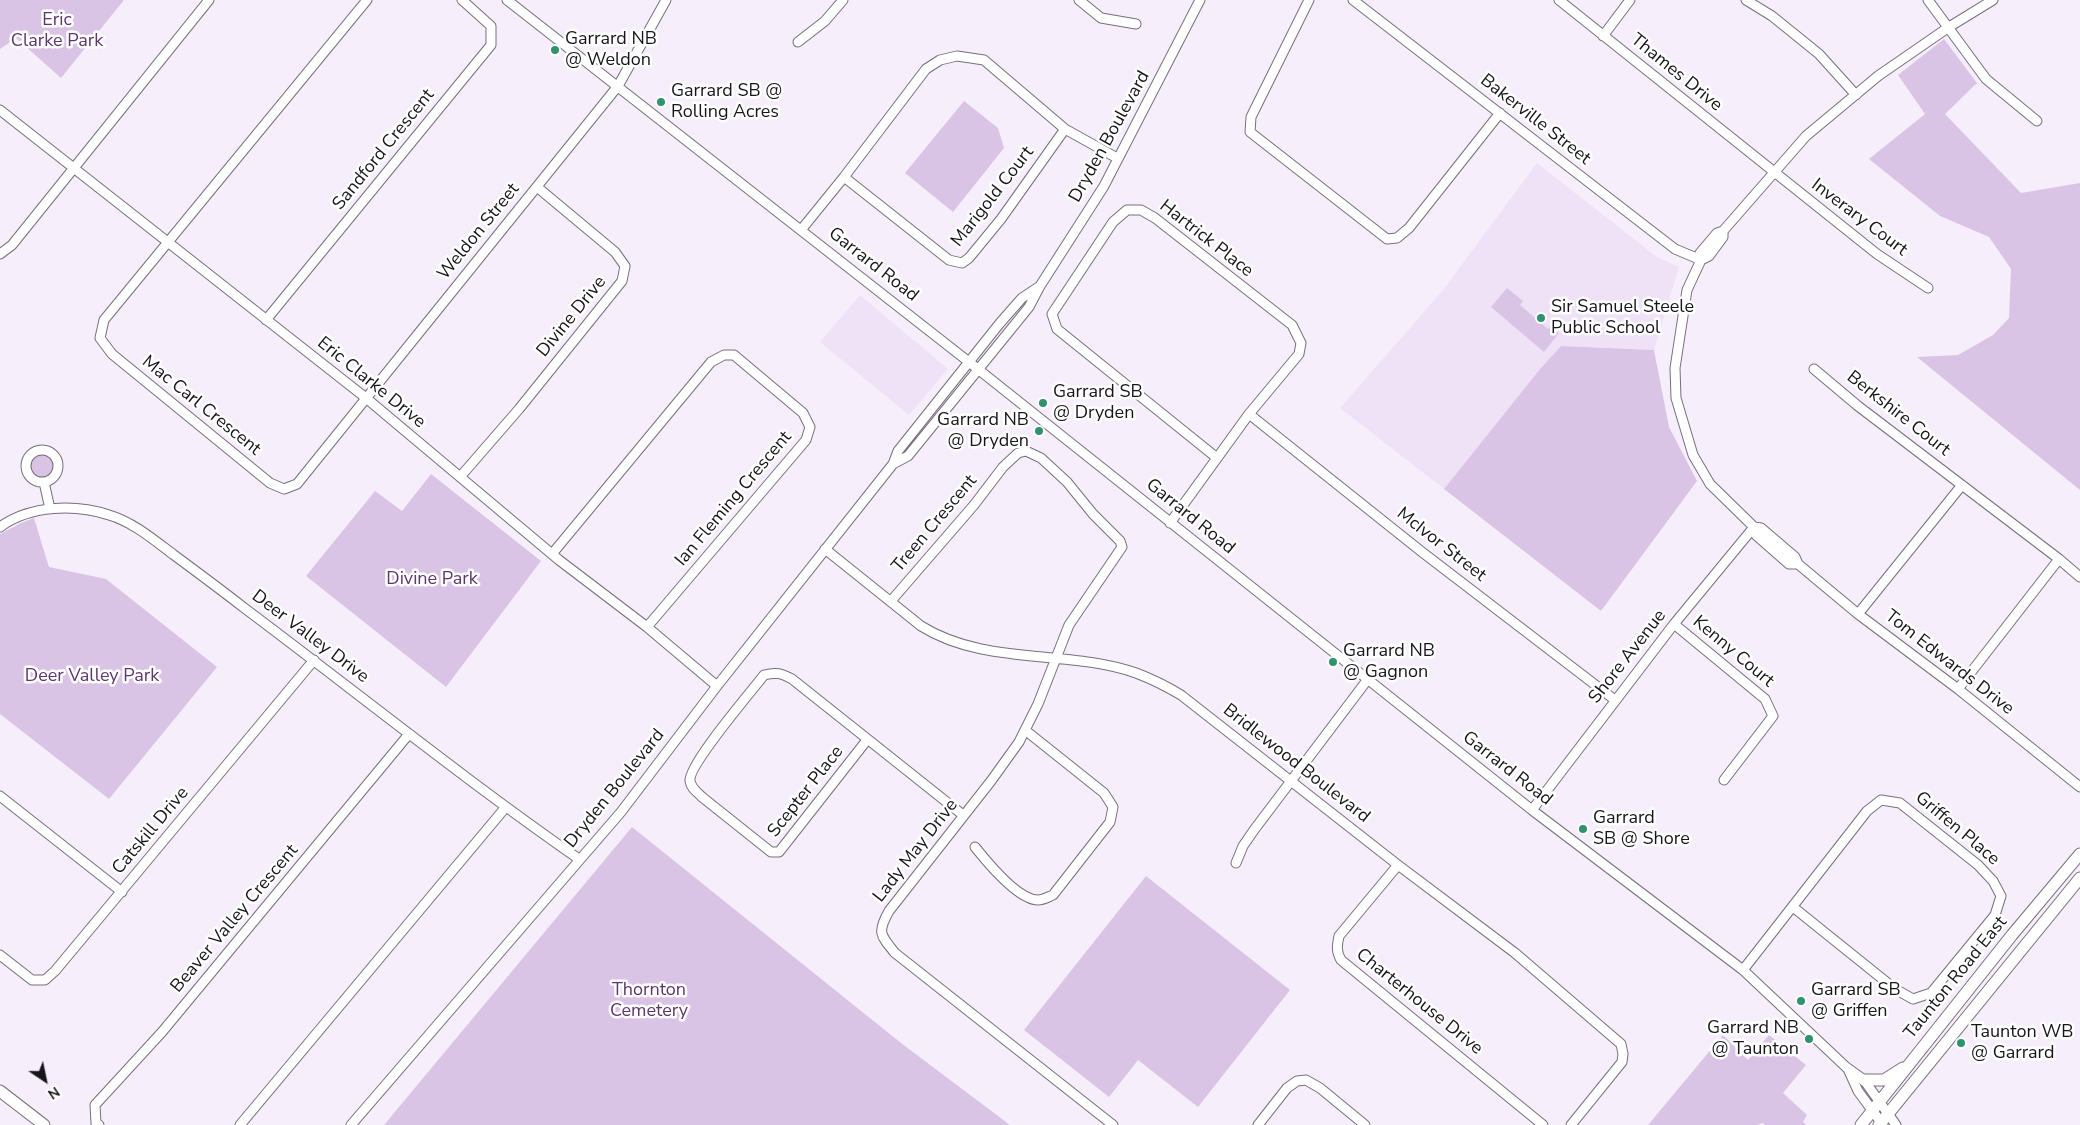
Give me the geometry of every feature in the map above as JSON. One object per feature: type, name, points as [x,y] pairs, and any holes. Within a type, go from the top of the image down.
[{"type":"main road","name":"Taunton Road East","points":[[1861,1125],[2012,935],[2080,854]]},
{"type":"main road","name":"Taunton Road East","points":[[1883,1122],[2080,878]]},
{"type":"main road","points":[[1864,1080],[1884,1080],[1910,1063]]},
{"type":"main road","points":[[0,1091],[44,1125]]},
{"type":"street","points":[[0,254],[12,245],[209,0]]},
{"type":"street","points":[[169,242],[367,0]]},
{"type":"street","name":"Sandford Crescent","points":[[266,320],[491,45],[491,26],[462,0]]},
{"type":"street","name":"Garrard Road","points":[[507,0],[978,369],[1532,810],[1744,970],[1846,1067],[1864,1080],[1883,1122],[1896,1125]]},
{"type":"street","name":"Weldon Street","points":[[366,398],[618,86],[666,0]]},
{"type":"street","points":[[798,42],[824,21],[843,0]]},
{"type":"street","points":[[1079,0],[1101,18],[1136,24]]},
{"type":"street","name":"Dryden Boulevard","points":[[893,464],[908,456],[1029,306],[1104,186],[1200,0]]},
{"type":"street","points":[[1309,0],[1251,118],[1250,132],[1387,239],[1397,238],[1409,228],[1500,113]]},
{"type":"street","name":"Bakerville Street","points":[[1353,0],[1676,249],[1701,260]]},
{"type":"street","name":"Thames Drive","points":[[1559,0],[1772,172]]},
{"type":"street","points":[[1603,36],[1630,0]]},
{"type":"street","points":[[1746,0],[1772,16],[1819,54],[1856,96]]},
{"type":"street","points":[[1928,0],[1986,79],[2037,121]]},
{"type":"street","name":"Tom Edwards Drive","points":[[1993,0],[1949,27],[1878,76],[1806,136],[1772,172],[1722,231],[1723,237],[1709,256],[1701,260],[1687,290],[1675,368],[1676,398],[1693,455],[1710,484],[1754,527],[1756,535],[1789,564],[1798,564],[1858,614],[1958,689],[2080,787]]},
{"type":"street","points":[[801,230],[926,69],[940,60],[957,56],[984,60],[1065,130],[1118,158]]},
{"type":"street","name":"Eric Clarke Drive","points":[[0,110],[366,398],[552,554],[647,627],[717,686]]},
{"type":"street","name":"Marigold Court","points":[[844,177],[950,260],[962,263],[969,258],[1001,219],[1065,130]]},
{"type":"street","name":"Inverary Court","points":[[1772,172],[1877,254],[1928,288]]},
{"type":"street","name":"Divine Drive","points":[[460,477],[519,409],[622,281],[626,266],[615,252],[536,187]]},
{"type":"street","name":"Hartrick Place","points":[[1170,523],[1250,414],[1299,354],[1300,343],[1292,325],[1154,218],[1141,210],[1127,210],[1113,222],[1052,314],[1057,329],[1217,458]]},
{"type":"street","name":"Mac Carl Crescent","points":[[169,242],[104,320],[100,338],[112,354],[270,483],[284,489],[297,484],[366,398]]},
{"type":"street","name":"Dryden Boulevard","points":[[352,1125],[620,812],[893,464],[898,451],[969,362],[1022,298],[1040,286]]},
{"type":"street","name":"Ian Fleming Crescent","points":[[552,554],[711,362],[724,356],[734,355],[803,413],[810,427],[806,440],[647,627]]},
{"type":"street","name":"Berkshire Court","points":[[1814,369],[1858,406],[2060,559],[2080,577]]},
{"type":"street","name":"McIvor Street","points":[[1250,414],[1422,552],[1615,700]]},
{"type":"street","name":"Treen Crescent","points":[[891,601],[974,505],[1003,466],[1018,452],[1034,453],[1067,482],[1093,514],[1120,541],[1122,547],[1069,625],[1055,659]]},
{"type":"street","points":[[44,482],[50,509]]},
{"type":"street","points":[[1858,614],[1962,485]]},
{"type":"street","name":"Deer Valley Drive","points":[[0,527],[26,515],[50,509],[77,508],[111,515],[147,534],[505,808],[579,859]]},
{"type":"street","name":"Shore Avenue","points":[[1532,810],[1674,624],[1754,527]]},
{"type":"street","name":"Bridlewood Boulevard","points":[[825,549],[921,626],[937,636],[989,650],[1111,667],[1136,673],[1162,683],[1181,695],[1514,953],[1621,1044],[1622,1062],[1571,1125]]},
{"type":"street","points":[[1958,689],[2060,559]]},
{"type":"street","name":"Kenny Court","points":[[1674,624],[1766,700],[1773,716],[1724,780]]},
{"type":"street","name":"Lady May Drive","points":[[1055,659],[1038,704],[1025,730],[991,781],[888,911],[881,926],[881,937],[894,952],[1114,1125]]},
{"type":"street","name":"Catskill Drive","points":[[0,955],[32,980],[46,980],[55,972],[314,660]]},
{"type":"street","name":"Scepter Place","points":[[867,740],[779,852],[771,852],[702,797],[690,782],[692,771],[717,736],[764,675],[774,672],[781,673],[792,679],[963,815]]},
{"type":"street","points":[[1236,864],[1243,846],[1254,830],[1368,679]]},
{"type":"street","points":[[975,847],[996,873],[1028,899],[1040,901],[1053,895],[1110,822],[1113,806],[1104,793],[1025,730]]},
{"type":"street","name":"Beaver Valley Crescent","points":[[99,1125],[96,1123],[95,1105],[162,1032],[409,734]]},
{"type":"street","points":[[0,796],[122,892]]},
{"type":"street","name":"Griffen Place","points":[[1744,970],[1867,811],[1881,800],[1900,803],[1971,859],[1993,881],[2001,896],[1995,915],[1931,993],[1913,999],[1895,989],[1793,907]]},
{"type":"street","points":[[240,1125],[505,808]]},
{"type":"street","name":"Charterhouse Drive","points":[[1398,865],[1339,936],[1336,948],[1337,953],[1341,960],[1543,1125]]},
{"type":"street","name":"Garrard Road","points":[[1846,1067],[1858,1091],[1876,1108]]},
{"type":"street","points":[[1258,1125],[1287,1088],[1297,1080],[1306,1080],[1320,1088],[1365,1125]]},
{"type":"shaded area","name":"Sir Samuel Steele Public School","points":[[1537,163],[1657,257],[1679,267],[1654,350],[1561,346],[1540,369],[1444,489],[1340,408],[1443,290]]},
{"type":"shaded area","points":[[860,295],[948,369],[909,415],[820,342]]},
{"type":"green space","name":"Eric Clarke Park","points":[[0,0],[124,0],[61,78],[16,38],[0,49]]},
{"type":"green space","points":[[1944,39],[1977,83],[1945,114],[2021,193],[2080,183],[2080,490],[1917,357],[1958,355],[1993,335],[2009,318],[2011,269],[1989,237],[1940,216],[1869,159],[1925,114],[1898,75]]},
{"type":"green space","points":[[964,101],[998,128],[1004,148],[953,212],[905,173]]},
{"type":"green space","points":[[1507,288],[1523,301],[1520,305],[1548,329],[1550,326],[1559,333],[1544,352],[1491,307]]},
{"type":"green space","points":[[1561,346],[1654,350],[1669,427],[1697,481],[1601,611],[1444,489],[1540,369]]},
{"type":"green space","points":[[42,453],[50,457],[54,465],[50,473],[42,477],[34,473],[30,465],[34,457]]},
{"type":"green space","name":"Divine Park","points":[[431,474],[541,561],[446,687],[306,576],[375,491],[402,511]]},
{"type":"green space","name":"Deer Valley Park","points":[[34,518],[49,567],[106,579],[217,667],[109,799],[0,714],[0,534]]},
{"type":"green space","name":"Thornton Cemetery","points":[[632,827],[901,1043],[1010,1125],[384,1125]]},
{"type":"green space","points":[[1146,876],[1290,990],[1198,1107],[1138,1060],[1109,1097],[1024,1030]]},
{"type":"green space","points":[[1723,1035],[1748,1060],[1769,1035],[1806,1065],[1783,1093],[1807,1115],[1803,1122],[1806,1125],[1765,1125],[1763,1123],[1757,1125],[1648,1125]]},
{"type":"place","name":"Garrard NB @ Weldon","points":[[555,50]]},
{"type":"place","name":"Garrard SB @ Rolling Acres","points":[[661,102]]},
{"type":"place","name":"Sir Samuel Steele Public School","points":[[1541,318]]},
{"type":"place","name":"Garrard SB @ Dryden","points":[[1043,403]]},
{"type":"place","name":"Garrard NB @ Dryden","points":[[1039,431]]},
{"type":"place","name":"Garrard NB @ Gagnon","points":[[1333,662]]},
{"type":"place","name":"Garrard SB @ Shore","points":[[1583,829]]},
{"type":"place","name":"Garrard SB @ Griffen","points":[[1801,1001]]},
{"type":"place","name":"Garrard NB @ Taunton","points":[[1809,1039]]},
{"type":"place","name":"Taunton WB @ Garrard","points":[[1961,1043]]}]
